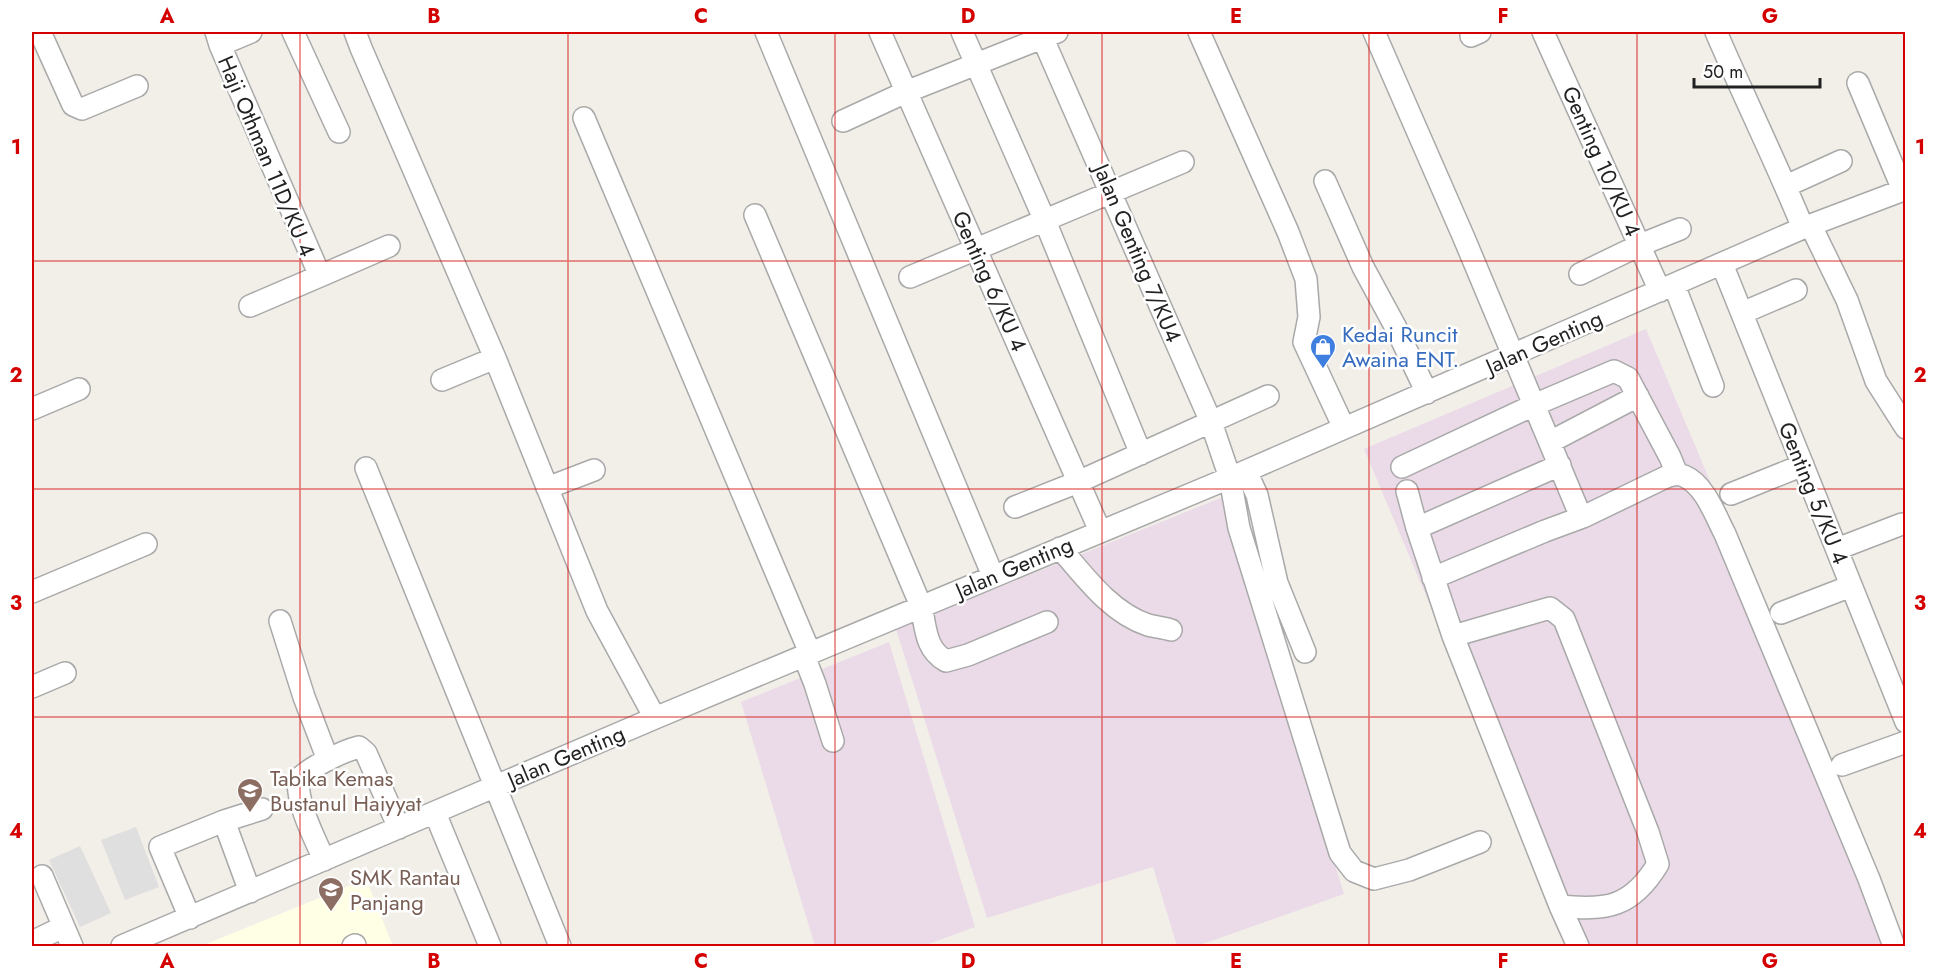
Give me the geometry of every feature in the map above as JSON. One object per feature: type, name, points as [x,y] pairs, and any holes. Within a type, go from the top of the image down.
[{"type":"street","points":[[40,32],[73,105],[82,109],[137,86]]},
{"type":"street","points":[[218,38],[250,32]]},
{"type":"street","points":[[293,32],[339,132]]},
{"type":"street","points":[[355,32],[495,358],[597,611],[655,718]]},
{"type":"street","points":[[766,32],[993,576]]},
{"type":"street","name":"Genting 6/KU 4","points":[[880,32],[1100,531]]},
{"type":"street","points":[[962,32],[1045,221],[1141,454]]},
{"type":"street","points":[[1199,32],[1288,232],[1306,279],[1310,317],[1304,342],[1344,428]]},
{"type":"street","points":[[1374,32],[1514,355],[1578,510],[1583,517]]},
{"type":"street","name":"Genting 10/KU 4","points":[[1543,32],[1640,245],[1667,288],[1713,386]]},
{"type":"street","points":[[1716,32],[1786,186],[1847,300],[1876,381],[1905,428]]},
{"type":"street","points":[[843,121],[906,92],[1047,34]]},
{"type":"street","name":"Jalan Genting 7/KU4","points":[[1047,34],[1112,193],[1211,422],[1238,474]]},
{"type":"street","name":"Haji Othman 11D/KU 4","points":[[218,38],[320,276],[389,246]]},
{"type":"street","points":[[1858,83],[1904,189]]},
{"type":"street","points":[[584,118],[807,655],[833,741]]},
{"type":"street","points":[[1786,186],[1841,161]]},
{"type":"street","points":[[910,277],[1183,162]]},
{"type":"street","points":[[1325,181],[1363,267],[1395,326],[1427,393]]},
{"type":"street","name":"Jalan Genting","points":[[122,946],[655,718],[1238,474],[1807,227],[1904,189]]},
{"type":"street","points":[[755,215],[921,606],[930,645],[937,655],[946,661],[968,656],[1047,622]]},
{"type":"street","points":[[1580,274],[1640,245],[1680,229]]},
{"type":"street","name":"Genting 5/KU 4","points":[[1722,264],[1905,722]]},
{"type":"street","points":[[250,306],[320,276]]},
{"type":"street","points":[[1742,313],[1796,290]]},
{"type":"street","points":[[442,380],[495,358]]},
{"type":"street","points":[[1402,467],[1534,405],[1614,371],[1628,378],[1677,474]]},
{"type":"street","points":[[32,409],[78,389]]},
{"type":"street","points":[[1015,507],[1078,482],[1268,396]]},
{"type":"street","points":[[1550,442],[1638,396]]},
{"type":"street","points":[[1417,528],[1560,465]]},
{"type":"street","points":[[1731,494],[1803,465]]},
{"type":"street","points":[[366,468],[560,946]]},
{"type":"street","points":[[547,488],[594,470]]},
{"type":"street","points":[[1238,474],[1257,495],[1277,583],[1305,651]]},
{"type":"street","points":[[1238,474],[1239,528],[1340,853],[1354,871],[1374,879],[1409,870],[1480,842]]},
{"type":"street","points":[[1433,578],[1583,517],[1666,477],[1677,474],[1685,476],[1700,488],[1725,534],[1894,946]]},
{"type":"street","points":[[1407,491],[1453,636],[1578,946]]},
{"type":"street","points":[[1837,549],[1902,524]]},
{"type":"street","points":[[32,589],[146,544]]},
{"type":"street","points":[[1060,548],[1119,609],[1147,625],[1172,630]]},
{"type":"street","points":[[1781,613],[1851,586]]},
{"type":"street","points":[[1453,636],[1550,608],[1564,619],[1575,645],[1658,864],[1635,894],[1606,907],[1560,906]]},
{"type":"street","points":[[280,621],[304,697],[328,760]]},
{"type":"street","points":[[32,687],[65,673]]},
{"type":"street","points":[[1842,765],[1905,742]]},
{"type":"street","points":[[324,860],[306,816],[299,794],[298,780],[328,760],[352,749],[359,747],[366,753],[399,828]]},
{"type":"street","points":[[190,918],[160,847],[224,821],[262,809]]},
{"type":"street","points":[[435,813],[490,946]]},
{"type":"street","points":[[224,821],[250,892]]},
{"type":"street","points":[[42,876],[72,946]]},
{"type":"street","points":[[32,942],[63,927]]},
{"type":"shaded area","points":[[1646,329],[1905,946],[1574,946],[1364,449]]},
{"type":"shaded area","points":[[1223,497],[1344,894],[1197,946],[1177,946],[1153,867],[987,918],[896,629]]},
{"type":"shaded area","points":[[889,642],[975,927],[923,946],[815,946],[741,702]]},
{"type":"shaded area","points":[[136,827],[159,887],[125,900],[101,840]]},
{"type":"shaded area","points":[[80,846],[111,913],[80,927],[49,860]]},
{"type":"shaded area","name":"SMK Rantau Panjang","points":[[366,879],[393,946],[201,946]]},
{"type":"place","name":"Kedai Runcit Awaina ENT.","points":[[1323,370]]},
{"type":"place","name":"Tabika Kemas Bustanul Haiyyat","points":[[250,814]]},
{"type":"place","name":"SMK Rantau Panjang","points":[[331,913]]}]
